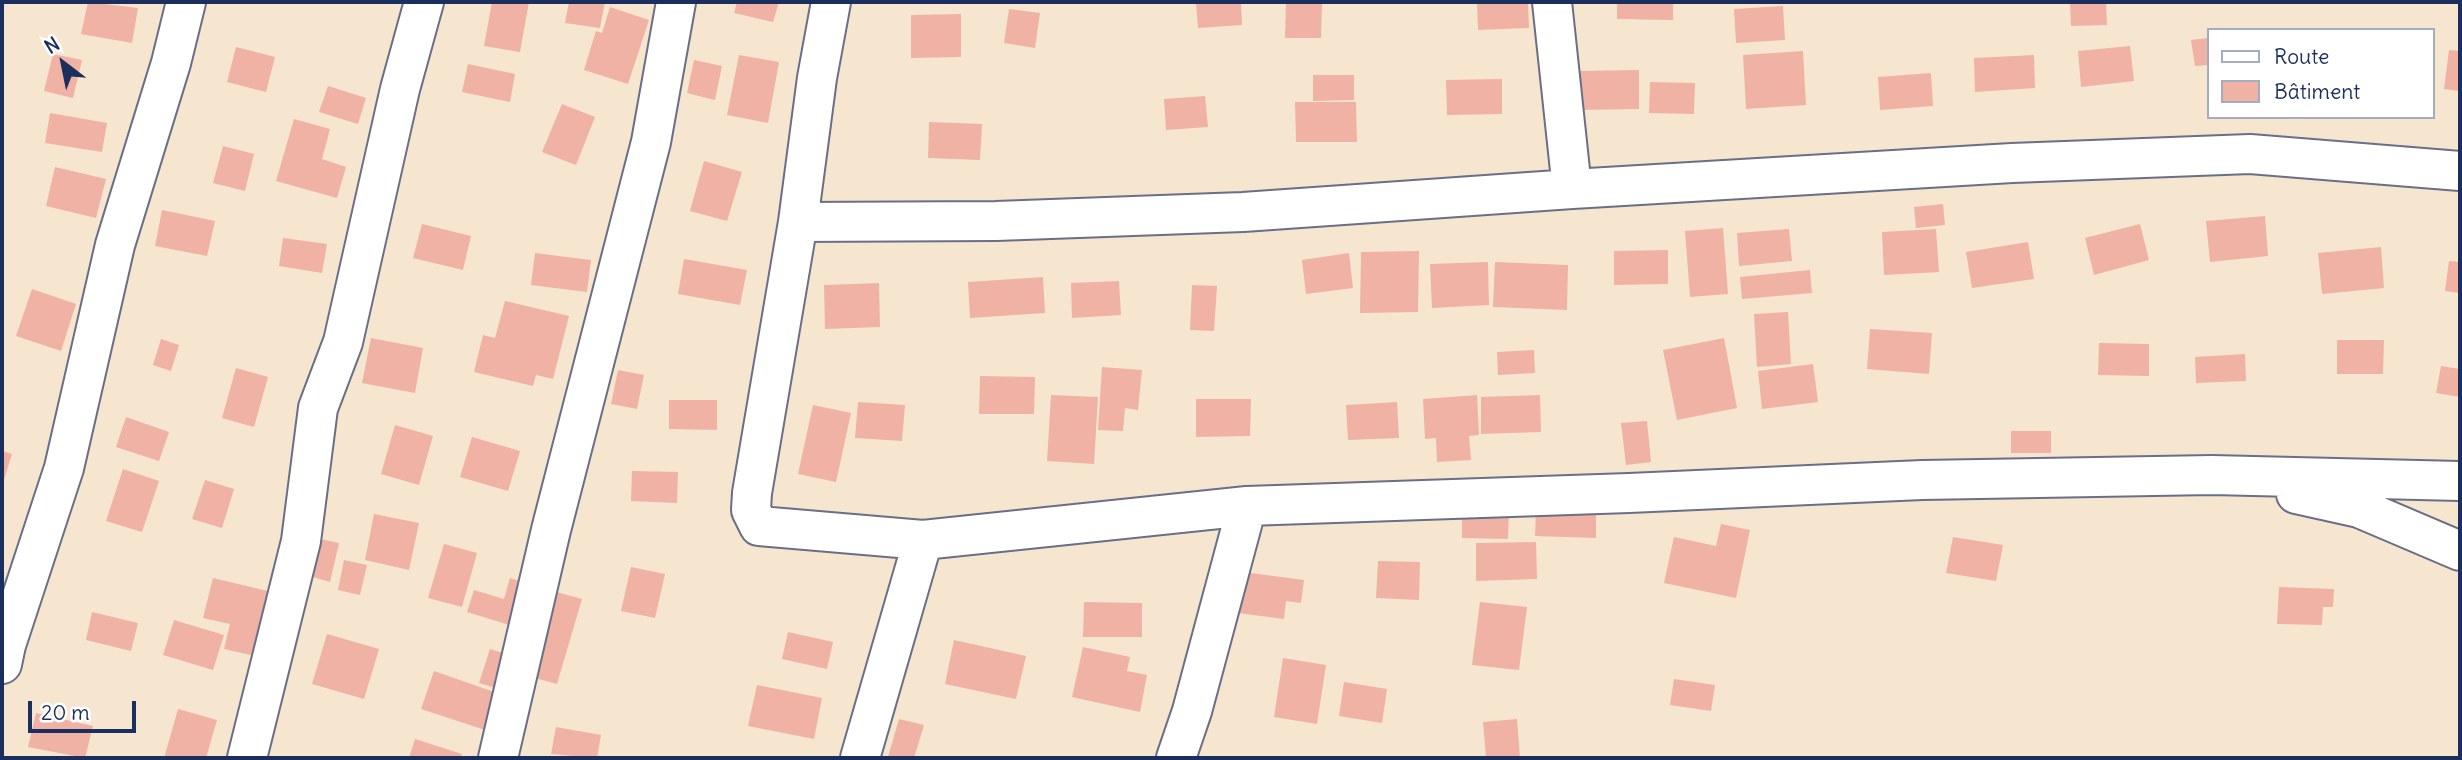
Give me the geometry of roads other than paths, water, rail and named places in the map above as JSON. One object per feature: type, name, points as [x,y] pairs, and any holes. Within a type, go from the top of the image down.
[{"type":"street","points":[[3,651],[64,468],[115,246],[172,63],[186,2]]},
{"type":"street","points":[[247,758],[302,541],[318,408],[343,342],[400,89],[424,2]]},
{"type":"street","points":[[498,758],[597,345],[651,142],[677,2]]},
{"type":"street","points":[[831,2],[817,78],[798,222],[752,493],[751,510],[759,526],[923,540],[1247,506],[1922,480],[2212,475],[2460,481]]},
{"type":"street","points":[[1552,2],[1572,189]]},
{"type":"street","points":[[798,222],[996,221],[1243,212],[2011,163],[2250,154],[2460,171]]},
{"type":"street","points":[[2212,475],[2359,508],[2460,551]]},
{"type":"street","points":[[1176,758],[1192,710],[1247,506]]},
{"type":"street","points":[[859,758],[923,540]]}]
